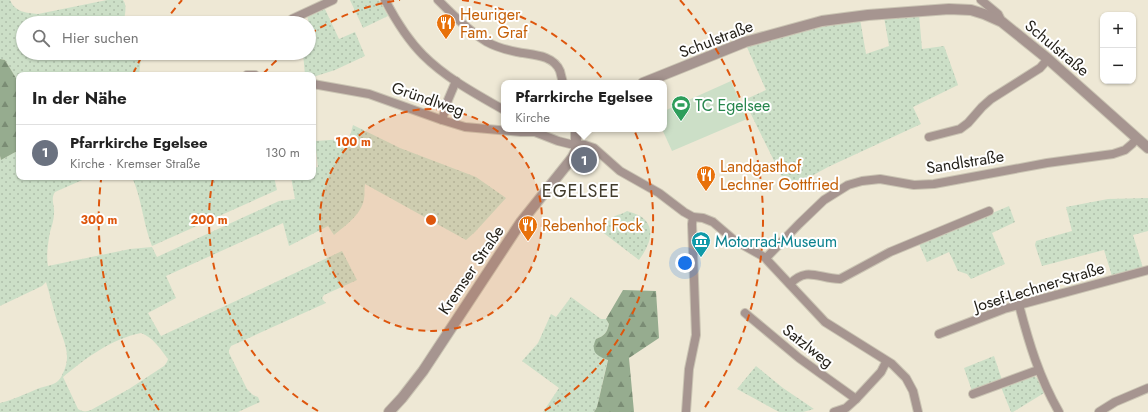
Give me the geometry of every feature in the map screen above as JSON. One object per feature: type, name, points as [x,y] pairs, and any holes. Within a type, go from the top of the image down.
[{"type":"street","points":[[298,16],[333,0]]},
{"type":"street","points":[[385,0],[407,35],[423,55],[456,81],[501,108]]},
{"type":"street","points":[[438,0],[469,28],[488,42],[501,48],[538,55],[549,59],[560,70],[562,80]]},
{"type":"street","points":[[981,0],[998,14],[1002,22]]},
{"type":"street","name":"Schulstraße","points":[[650,80],[745,42],[822,21],[868,15],[949,9],[971,10],[1002,22],[1048,59],[1137,138]]},
{"type":"street","points":[[929,137],[960,128],[968,123],[990,99],[1040,68],[1048,59]]},
{"type":"street","points":[[442,120],[456,81]]},
{"type":"street","name":"Gründlweg","points":[[316,85],[369,94],[466,127],[501,130]]},
{"type":"street","name":"Gründlweg","points":[[536,132],[558,141],[576,145]]},
{"type":"street","points":[[576,132],[576,145],[586,145],[594,148],[620,171],[659,193],[684,212],[713,222],[734,240],[766,258],[826,322],[886,362],[892,364],[906,378],[913,391],[918,412]]},
{"type":"street","points":[[1137,138],[1148,148]]},
{"type":"street","name":"Sandlstraße","points":[[766,258],[824,200],[848,185],[880,178],[914,185],[934,184],[1047,163],[1114,154],[1125,150],[1137,138]]},
{"type":"street","name":"Kremser Straße","points":[[389,412],[423,371],[521,222],[569,164],[576,150],[576,145]]},
{"type":"street","points":[[790,284],[796,278],[803,275],[840,279],[890,252],[989,211]]},
{"type":"street","points":[[686,412],[689,369],[696,335],[693,216]]},
{"type":"street","name":"Josef-Lechner-Straße","points":[[940,334],[1004,309],[1148,270]]},
{"type":"street","points":[[1019,305],[1028,342],[1038,370],[1048,393],[1059,412]]},
{"type":"street","name":"Satzlweg","points":[[744,313],[799,358],[856,399]]},
{"type":"street","points":[[834,412],[846,408],[856,399],[881,372],[886,362]]},
{"type":"street","points":[[973,394],[1038,370]]},
{"type":"street","points":[[1099,412],[1115,402],[1148,388]]},
{"type":"green space","points":[[0,0],[10,0],[18,9],[25,12],[38,14],[107,0],[123,0],[126,8],[125,16],[16,16],[16,60],[141,60],[139,72],[16,72],[16,78],[5,60],[0,59]]},
{"type":"green space","points":[[350,0],[379,0],[388,16],[363,28]]},
{"type":"green space","points":[[324,7],[339,39],[355,32],[365,56],[335,70],[316,76],[316,72],[305,72],[304,60],[316,60],[316,16],[307,16]]},
{"type":"green space","points":[[919,14],[922,49],[944,46],[958,85],[913,107],[921,124],[828,167],[788,189],[744,100],[766,90],[746,45],[822,24],[860,19],[866,54],[889,46],[884,17]]},
{"type":"green space","points":[[0,59],[5,60],[16,78],[16,152],[1,160]]},
{"type":"green space","points":[[731,81],[747,119],[672,151],[663,132],[667,132],[667,110]]},
{"type":"green space","points":[[353,125],[400,148],[476,177],[506,198],[466,240],[365,184],[364,199],[360,210],[334,235],[328,226],[289,246],[283,223],[166,276],[176,298],[148,313],[161,336],[342,251],[357,280],[324,295],[322,298],[326,303],[231,346],[229,353],[247,389],[253,395],[258,397],[260,402],[238,412],[0,412],[0,403],[56,383],[61,378],[64,371],[67,352],[46,282],[42,286],[0,306],[0,156],[1,160],[16,152],[16,180],[82,180],[55,192],[53,200],[54,215],[48,245],[48,266],[130,249],[152,247],[157,257],[279,201],[295,199],[292,180],[316,180],[316,167],[318,167],[316,141],[345,139],[350,136]],"holes":[[[141,333],[149,337],[168,359],[164,366],[129,389],[91,410],[81,411],[78,409],[63,377],[99,350],[119,340]]]},
{"type":"green space","points":[[133,180],[275,180],[277,190],[152,246],[146,229]]},
{"type":"green space","points":[[1148,198],[1148,231],[1133,235],[1143,268],[1112,276],[1104,250],[1042,266],[1035,245],[1036,241],[1072,231],[1066,207],[1108,199]]},
{"type":"green space","points":[[1009,206],[1015,222],[992,233],[1005,264],[971,279],[967,274],[958,271],[949,252],[927,262],[919,244]]},
{"type":"green space","points":[[627,211],[642,218],[648,224],[650,229],[648,245],[639,260],[601,231],[615,216]]},
{"type":"green space","points":[[623,290],[656,291],[659,338],[629,358],[634,412],[594,412],[597,407],[608,360],[596,353],[594,350],[594,343],[596,339],[606,332],[609,324],[606,319]]},
{"type":"green space","points":[[571,297],[601,319],[606,319],[609,324],[605,334],[596,339],[608,359],[597,407],[594,412],[543,412],[559,388],[522,361],[538,343],[551,314],[556,317]]},
{"type":"green space","points":[[994,356],[1002,380],[972,391],[964,368]]},
{"type":"green space","points":[[756,366],[783,388],[814,409],[803,412],[779,412],[737,389]]},
{"type":"green space","points":[[1034,376],[1037,378],[1044,393],[1011,412],[1001,387]]},
{"type":"place","name":"Heuriger Fam. Graf","points":[[446,40]]},
{"type":"place","name":"TC Egelsee","points":[[681,122]]},
{"type":"place","name":"Pfarrkirche Egelsee","points":[[584,160]]},
{"type":"place","name":"Landgasthof Lechner Gottfried","points":[[706,192]]},
{"type":"place","name":"Rebenhof Fock","points":[[528,242]]},
{"type":"place","name":"Motorrad-Museum","points":[[701,258]]},
{"type":"district","name":"EGELSEE","points":[[581,191]]}]
